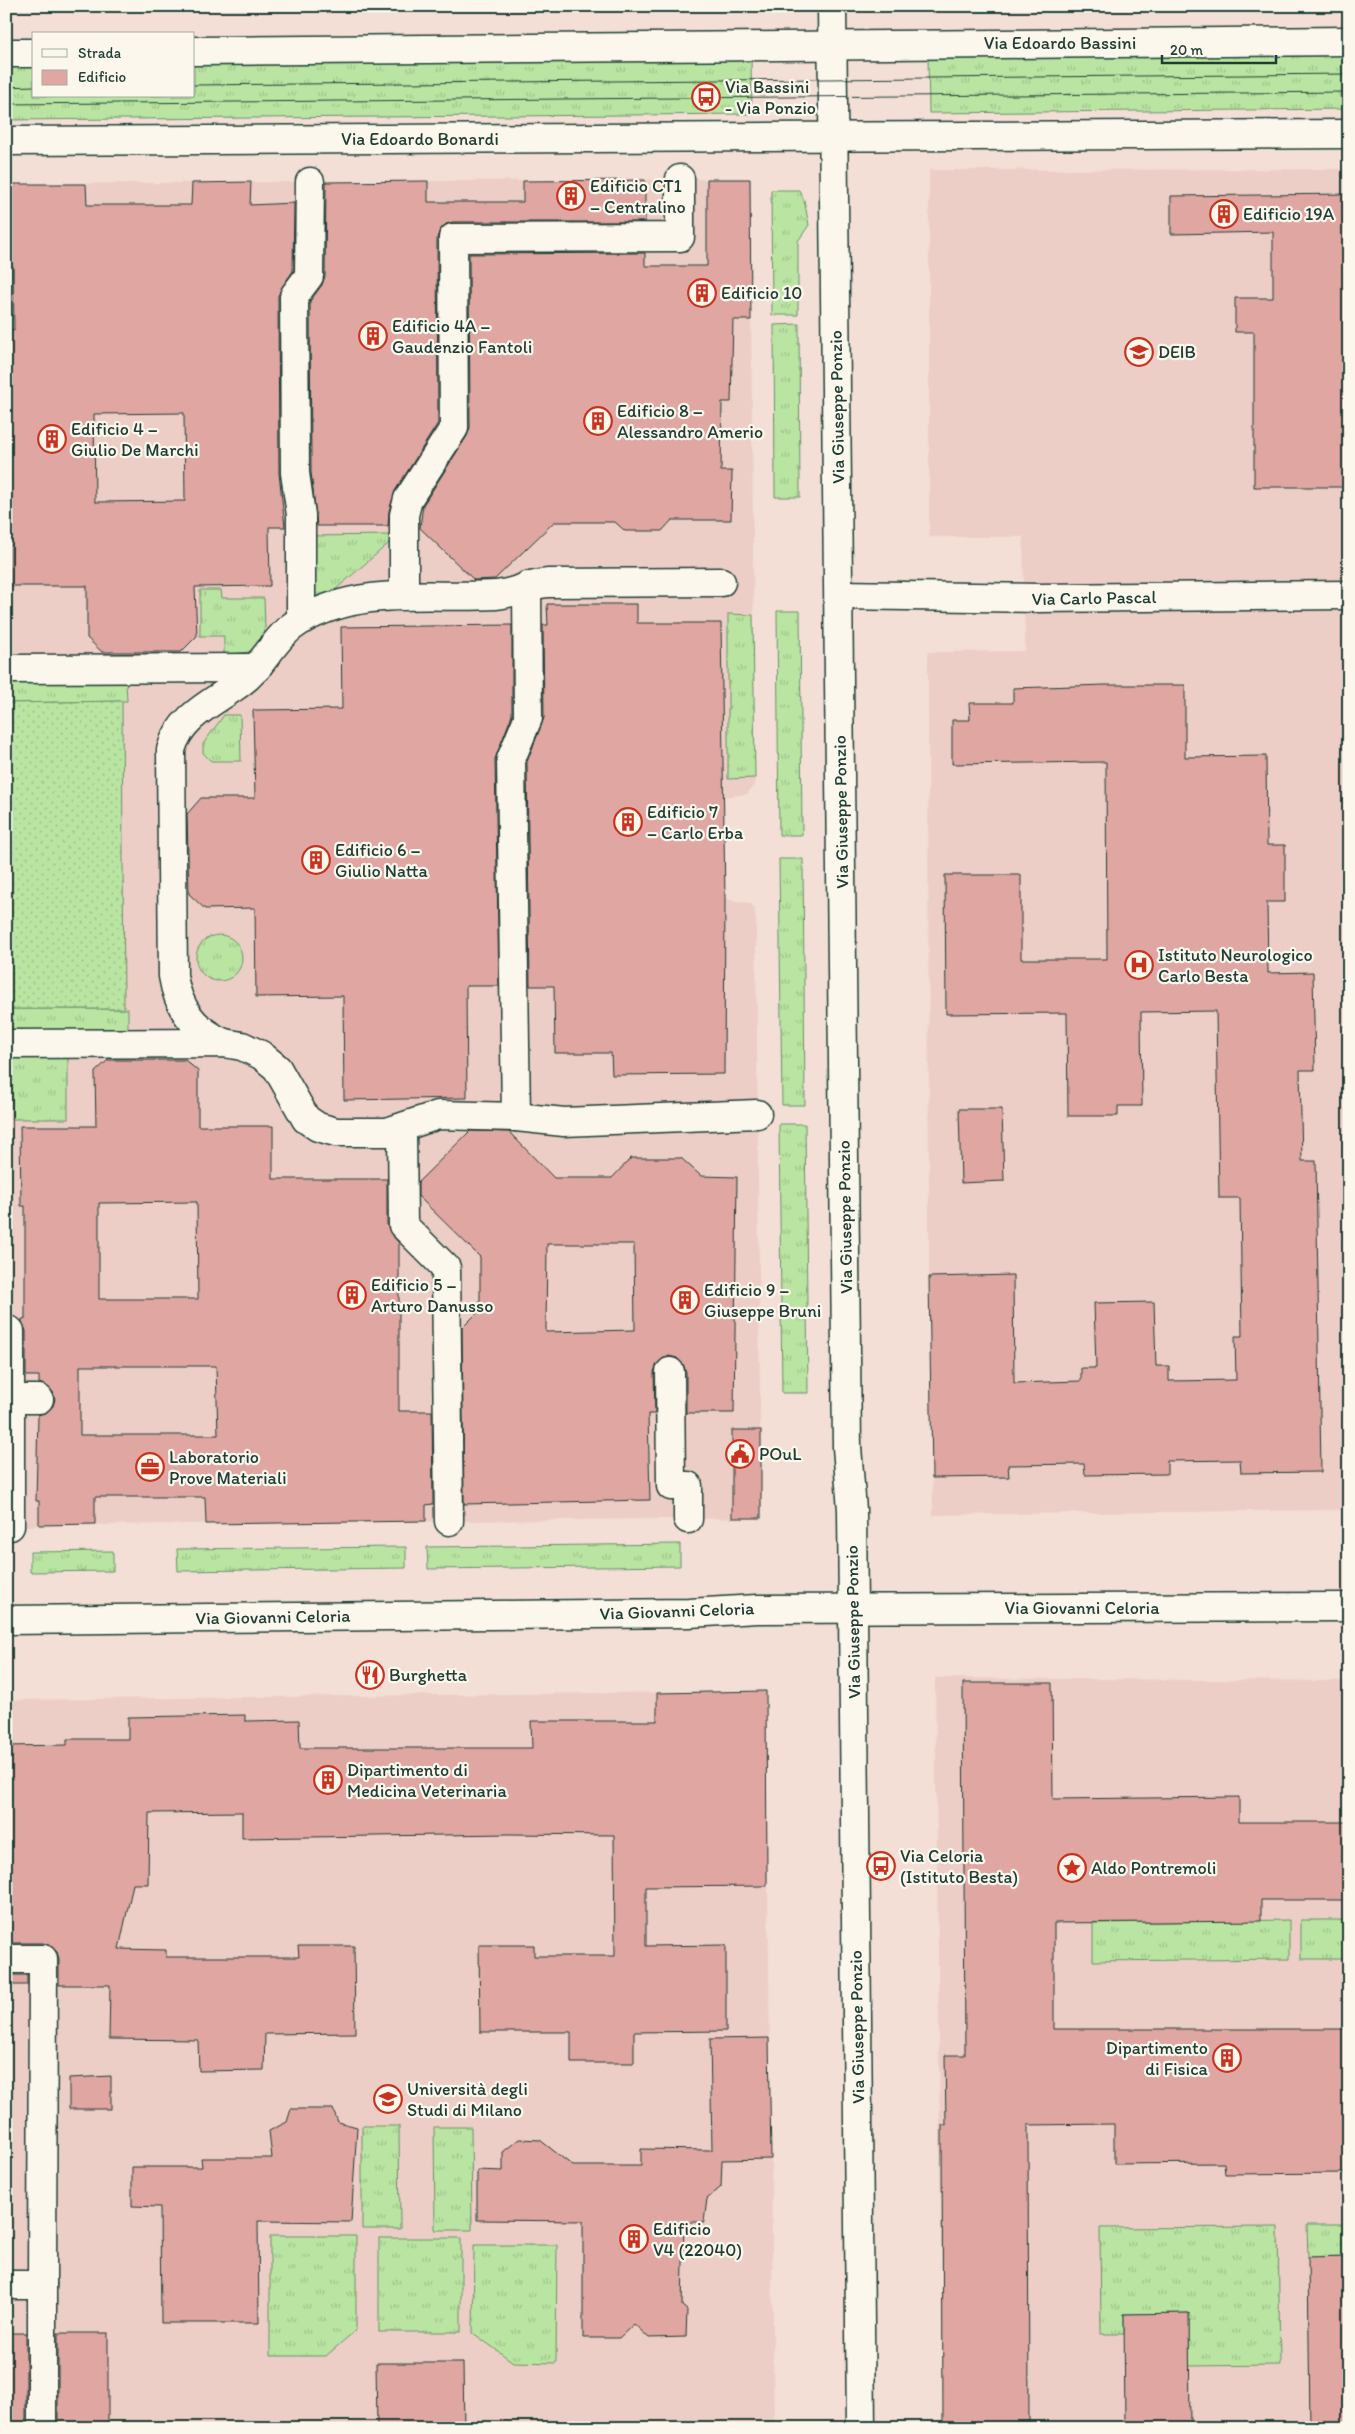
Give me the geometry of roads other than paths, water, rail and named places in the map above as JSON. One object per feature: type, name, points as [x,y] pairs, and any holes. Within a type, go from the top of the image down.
[{"type":"street","name":"Via Giuseppe Ponzio","points":[[832,6],[847,1447],[852,1510],[861,2428]]},
{"type":"street","name":"Via Edoardo Bassini","points":[[832,44],[1349,41]]},
{"type":"street","points":[[195,51],[832,44]]},
{"type":"street","points":[[6,53],[32,53]]},
{"type":"street","points":[[834,136],[1349,134]]},
{"type":"street","name":"Via Edoardo Bonardi","points":[[6,141],[834,136]]},
{"type":"street","points":[[404,595],[404,515],[408,499],[454,428],[453,238],[680,237],[680,179]]},
{"type":"street","points":[[301,620],[301,515],[295,473],[294,296],[309,276],[310,182]]},
{"type":"street","points":[[224,1043],[208,1036],[196,1026],[181,1006],[175,990],[173,976],[171,750],[177,735],[188,720],[258,668],[279,638],[301,620],[354,600],[382,595],[498,595],[527,586],[548,583],[721,582]]},
{"type":"street","points":[[516,1117],[511,759],[528,718],[527,586]]},
{"type":"street","name":"Via Carlo Pascal","points":[[839,595],[1037,598],[1349,594]]},
{"type":"street","points":[[6,670],[258,668]]},
{"type":"street","points":[[6,1044],[224,1043],[242,1046],[261,1055],[277,1068],[306,1119],[318,1128],[336,1132],[387,1132],[438,1115],[516,1117],[564,1122],[758,1114]]},
{"type":"street","points":[[402,1128],[403,1225],[446,1268],[449,1521]]},
{"type":"street","points":[[10,1331],[10,1526]]},
{"type":"street","points":[[670,1372],[671,1486],[688,1486],[688,1519]]},
{"type":"street","points":[[10,1399],[39,1399]]},
{"type":"street","name":"Via Giovanni Celoria","points":[[6,1620],[689,1613],[757,1609],[853,1608],[1349,1607]]},
{"type":"street","points":[[6,1960],[43,1959],[42,2428]]},
{"type":"street","points":[[6,2285],[42,2284]]},
{"type":"tram line","points":[[195,85],[1349,74]]},
{"type":"tram line","points":[[6,87],[32,86]]},
{"type":"tram line","points":[[6,104],[1349,92]]},
{"type":"place","name":"Via Bassini - Via Ponzio","points":[[706,97]]},
{"type":"place","name":"Edificio CT1 – Centralino","points":[[571,196]]},
{"type":"place","name":"Edificio 19A","points":[[1224,214]]},
{"type":"place","name":"Edificio 10","points":[[702,293]]},
{"type":"place","name":"Edificio 4A – Gaudenzio Fantoli","points":[[373,336]]},
{"type":"place","name":"DEIB","points":[[1139,352]]},
{"type":"place","name":"Edificio 8 – Alessandro Amerio","points":[[598,421]]},
{"type":"place","name":"Edificio 4 – Giulio De Marchi","points":[[52,439]]},
{"type":"place","name":"Edificio 7 – Carlo Erba","points":[[628,822]]},
{"type":"place","name":"Edificio 6 – Giulio Natta","points":[[316,860]]},
{"type":"place","name":"Istituto Neurologico Carlo Besta","points":[[1139,965]]},
{"type":"place","name":"Edificio 5 – Arturo Danusso","points":[[352,1295]]},
{"type":"place","name":"Edificio 9 – Giuseppe Bruni","points":[[685,1300]]},
{"type":"place","name":"POuL","points":[[740,1454]]},
{"type":"place","name":"Laboratorio Prove Materiali","points":[[150,1467]]},
{"type":"place","name":"Burghetta","points":[[370,1675]]},
{"type":"place","name":"Dipartimento di Medicina Veterinaria","points":[[328,1780]]},
{"type":"place","name":"Via Celoria (Istituto Besta)","points":[[881,1866]]},
{"type":"place","name":"Aldo Pontremoli","points":[[1072,1868]]},
{"type":"place","name":"Dipartimento di Fisica","points":[[1227,2058]]},
{"type":"place","name":"Università degli Studi di Milano","points":[[388,2099]]},
{"type":"place","name":"Edificio V4 (22040)","points":[[634,2239]]}]
